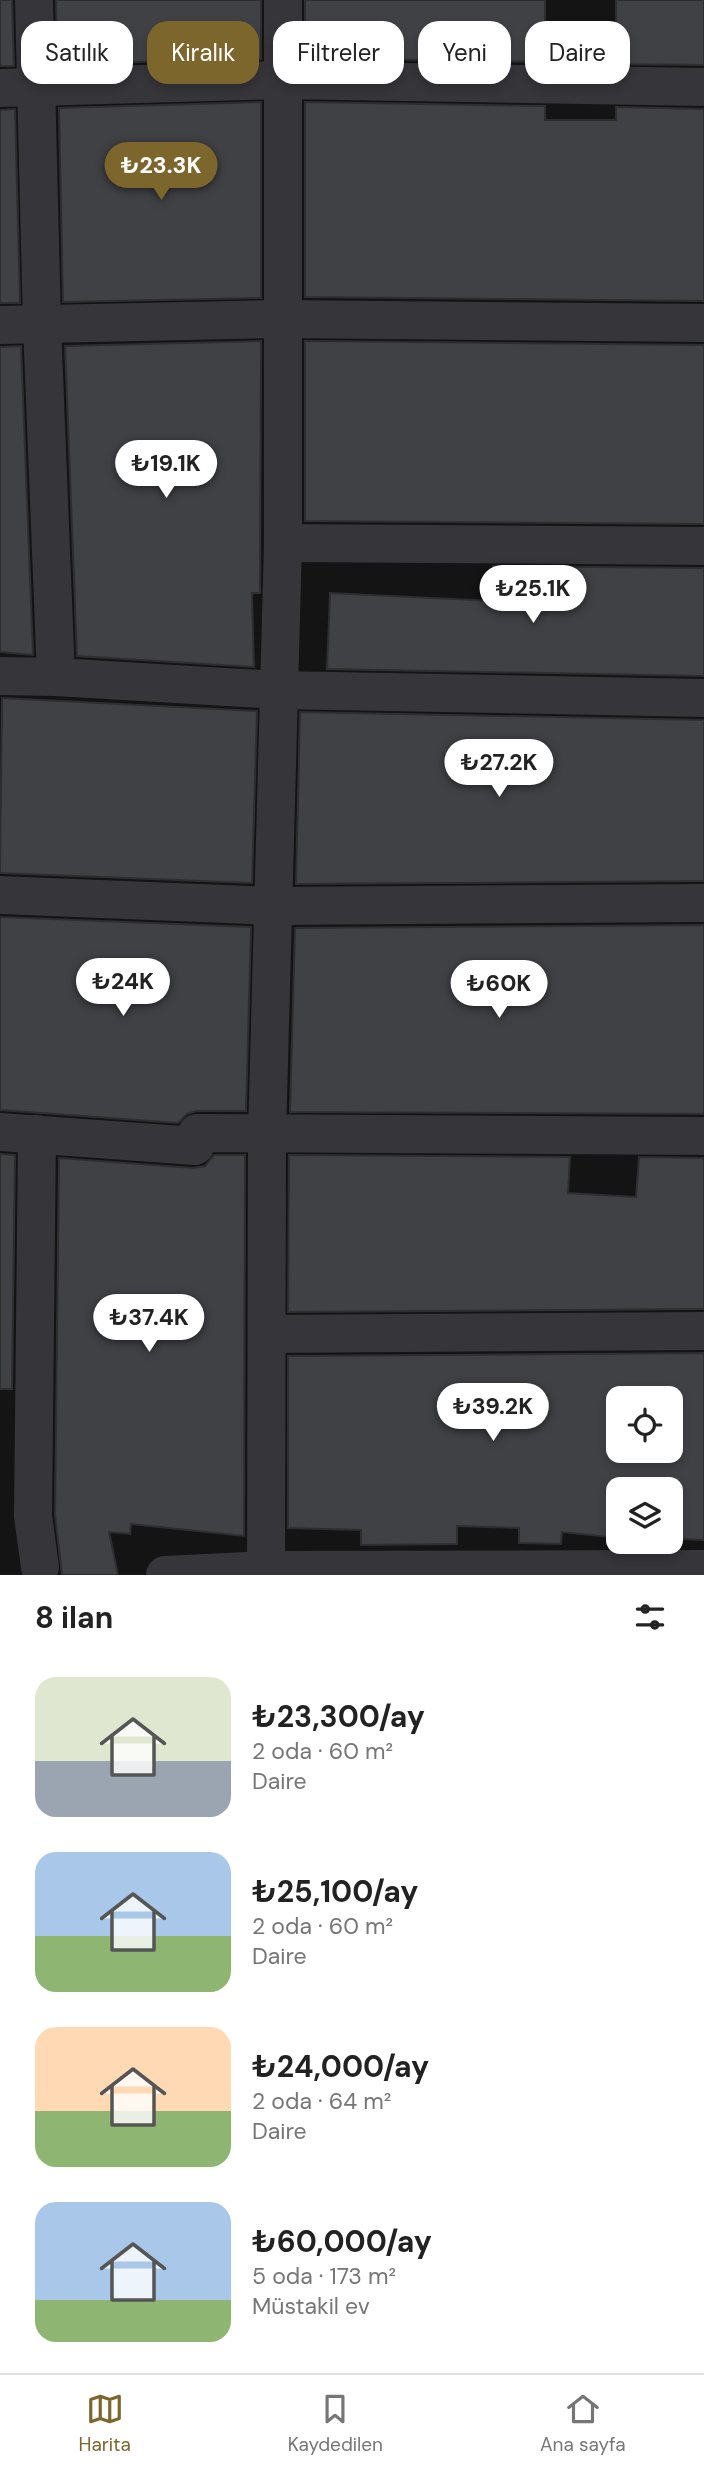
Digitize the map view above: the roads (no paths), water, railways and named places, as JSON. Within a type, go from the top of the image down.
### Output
[{"type":"street","points":[[34,0],[18,87],[42,324],[56,677]]},
{"type":"street","points":[[283,0],[283,21]]},
{"type":"street","points":[[18,87],[273,80]]},
{"type":"street","points":[[404,82],[704,86]]},
{"type":"street","points":[[266,1570],[267,1136],[283,543],[283,84]]},
{"type":"street","points":[[0,325],[283,319],[704,323]]},
{"type":"street","points":[[283,543],[704,546]]},
{"type":"street","points":[[0,677],[56,677],[279,690],[704,698]]},
{"type":"street","points":[[0,895],[273,906],[704,903]]},
{"type":"street","points":[[0,1132],[195,1146],[197,1133],[267,1136],[704,1136]]},
{"type":"street","points":[[37,1134],[33,1516],[40,1567]]},
{"type":"street","points":[[268,1334],[704,1331]]},
{"type":"street","points":[[165,1575],[266,1570],[704,1569]]}]
